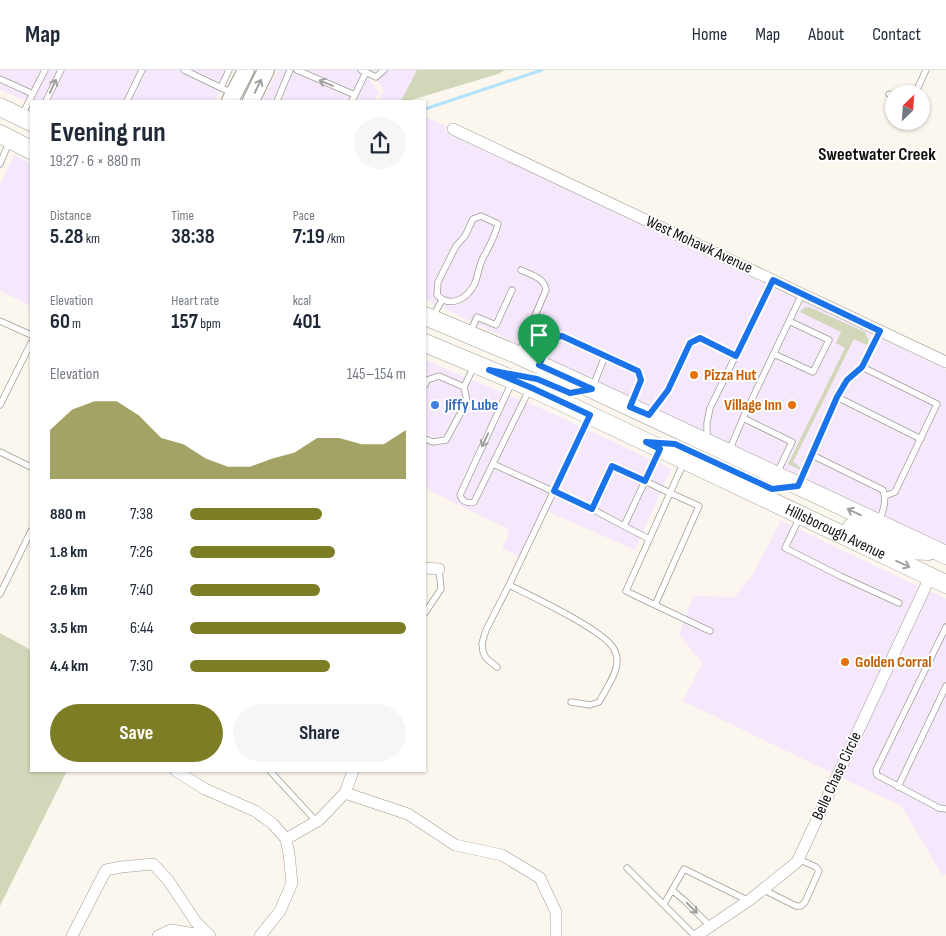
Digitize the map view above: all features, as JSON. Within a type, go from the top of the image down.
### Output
[{"type":"main road","points":[[228,94],[246,70]]},
{"type":"main road","points":[[251,100],[266,70]]},
{"type":"main road","points":[[0,107],[26,120]]},
{"type":"main road","points":[[5,136],[30,149]]},
{"type":"main road","name":"Hillsborough Avenue","points":[[428,318],[518,355],[943,553]]},
{"type":"main road","points":[[426,338],[434,333],[478,350],[518,355]]},
{"type":"main road","name":"Hillsborough Avenue","points":[[426,343],[530,387],[938,581]]},
{"type":"main road","points":[[482,367],[537,379],[570,393],[592,389]]},
{"type":"main road","points":[[590,415],[601,404],[643,424],[678,429]]},
{"type":"main road","points":[[653,445],[675,444],[772,489],[798,486]]},
{"type":"main road","points":[[801,516],[823,513],[902,550],[943,553]]},
{"type":"street","name":"West Mohawk Avenue","points":[[453,129],[946,362]]},
{"type":"street","points":[[426,568],[439,569]]},
{"type":"street","name":"Belle Chase Circle","points":[[703,933],[749,901],[796,862],[938,581]]},
{"type":"street","points":[[178,772],[204,789],[255,811],[273,824],[286,839],[292,883],[280,911],[260,936]]},
{"type":"street","points":[[286,839],[316,821],[345,793],[353,772]]},
{"type":"street","points":[[345,793],[408,814],[454,845],[502,854],[540,878],[556,912],[556,936]]},
{"type":"street","points":[[72,936],[106,870],[153,864],[168,880],[196,922],[210,936]]},
{"type":"street","points":[[158,936],[171,930],[198,936]]},
{"type":"lane","points":[[31,100],[45,70]]},
{"type":"lane","points":[[48,100],[61,70]]},
{"type":"lane","points":[[128,100],[142,70]]},
{"type":"lane","points":[[184,70],[228,94],[229,70]]},
{"type":"lane","points":[[276,100],[290,70]]},
{"type":"lane","points":[[301,71],[354,98],[364,71],[376,77],[384,70]]},
{"type":"lane","points":[[918,85],[926,70]]},
{"type":"lane","points":[[0,79],[33,94]]},
{"type":"lane","points":[[26,120],[30,105]]},
{"type":"lane","points":[[0,164],[5,136]]},
{"type":"lane","points":[[482,216],[498,224],[474,284],[466,296],[455,302],[442,300],[437,295],[438,282],[456,246],[465,236],[473,219],[482,216]]},
{"type":"lane","points":[[518,355],[546,290],[543,281],[521,270]]},
{"type":"lane","points":[[707,443],[707,423],[710,408],[773,280]]},
{"type":"lane","points":[[469,335],[477,317],[496,325],[512,290]]},
{"type":"lane","points":[[728,453],[802,294]]},
{"type":"lane","points":[[428,318],[442,300]]},
{"type":"lane","points":[[0,321],[30,335]]},
{"type":"lane","points":[[774,354],[813,372],[829,340],[789,321]]},
{"type":"lane","points":[[798,486],[837,397],[847,380],[862,367],[880,331]]},
{"type":"lane","points":[[539,365],[552,338],[562,336],[638,371],[641,380],[630,407]]},
{"type":"lane","points":[[649,415],[668,390],[690,343],[700,338],[736,356]]},
{"type":"lane","points":[[0,405],[30,345]]},
{"type":"lane","points":[[592,389],[605,356]]},
{"type":"lane","points":[[464,387],[482,367]]},
{"type":"lane","points":[[862,367],[937,404],[895,492],[885,496]]},
{"type":"lane","points":[[426,382],[427,380],[438,376],[464,387]]},
{"type":"lane","points":[[513,380],[460,495],[461,499],[466,502],[474,502],[530,387]]},
{"type":"lane","points":[[426,439],[433,442],[446,440],[467,401],[464,387]]},
{"type":"lane","points":[[837,397],[920,439]]},
{"type":"lane","points":[[498,667],[486,658],[483,652],[482,643],[486,630],[590,415]]},
{"type":"lane","points":[[743,418],[792,442],[776,475]]},
{"type":"lane","points":[[624,526],[645,481],[653,445]]},
{"type":"lane","points":[[0,452],[30,467]]},
{"type":"lane","points":[[812,455],[883,490],[885,496],[884,507],[879,524]]},
{"type":"lane","points":[[685,460],[626,591],[710,631]]},
{"type":"lane","points":[[493,464],[592,509],[649,539]]},
{"type":"lane","points":[[592,509],[612,466],[699,506],[656,605]]},
{"type":"lane","points":[[801,516],[785,548],[899,603]]},
{"type":"lane","points":[[0,594],[30,533]]},
{"type":"lane","points":[[426,612],[441,589],[439,569]]},
{"type":"lane","points":[[509,585],[604,637],[614,649],[617,661],[616,670],[599,702],[590,705],[570,702]]},
{"type":"lane","points":[[946,627],[876,770],[877,776],[939,808],[946,809]]},
{"type":"lane","points":[[898,787],[946,686]]},
{"type":"lane","points":[[271,772],[316,821]]},
{"type":"lane","points":[[763,889],[796,906],[801,906],[819,871],[816,867],[798,858]]},
{"type":"lane","points":[[627,868],[664,904],[703,933]]},
{"type":"lane","points":[[664,904],[684,869],[749,901]]},
{"type":"lane","points":[[672,890],[685,901],[703,933]]},
{"type":"shaded area","points":[[0,70],[231,70],[216,100],[30,100],[30,104],[0,89]]},
{"type":"shaded area","points":[[278,70],[361,70],[379,92],[375,100],[263,100]]},
{"type":"shaded area","points":[[368,70],[417,70],[402,100],[379,100],[383,88]]},
{"type":"shaded area","points":[[426,116],[447,127],[445,132],[946,369],[946,548],[426,299]]},
{"type":"shaded area","points":[[14,155],[30,163],[30,306],[0,291],[0,184]]},
{"type":"shaded area","points":[[426,360],[554,414],[671,469],[635,550],[542,509],[521,558],[502,548],[509,534],[506,528],[426,487]]},
{"type":"shaded area","points":[[781,521],[920,587],[832,773],[683,701],[702,663],[679,635],[693,596],[735,597],[748,579],[749,581]]},
{"type":"shaded area","points":[[929,591],[946,599],[946,874],[942,875],[901,806],[842,778]]},
{"type":"green space","points":[[417,70],[505,70],[498,74],[411,100],[402,100]]},
{"type":"green space","points":[[809,307],[865,332],[869,341],[867,345],[854,339],[793,462],[800,467],[800,470],[788,464],[845,348],[836,343],[841,332],[800,312],[804,308]]},
{"type":"green space","points":[[0,633],[30,649],[30,772],[67,772],[0,906]]},
{"type":"waterway","points":[[426,109],[542,70]]},
{"type":"place","name":"Pizza Hut","points":[[694,375]]},
{"type":"place","name":"Jiffy Lube","points":[[435,405]]},
{"type":"place","name":"Village Inn","points":[[792,405]]},
{"type":"place","name":"Golden Corral","points":[[845,662]]},
{"type":"district","name":"Sweetwater Creek","points":[[877,154]]},
{"type":"route","points":[[773,280],[880,331],[862,367],[847,380],[837,397],[798,486],[772,489],[675,444],[646,442],[660,449],[645,481],[612,466],[592,509],[554,491],[590,415],[489,370],[537,379],[570,393],[592,389],[539,365],[552,338],[562,336],[638,371],[641,380],[630,407],[649,415],[668,390],[690,343],[700,338],[736,356],[773,280]]}]
